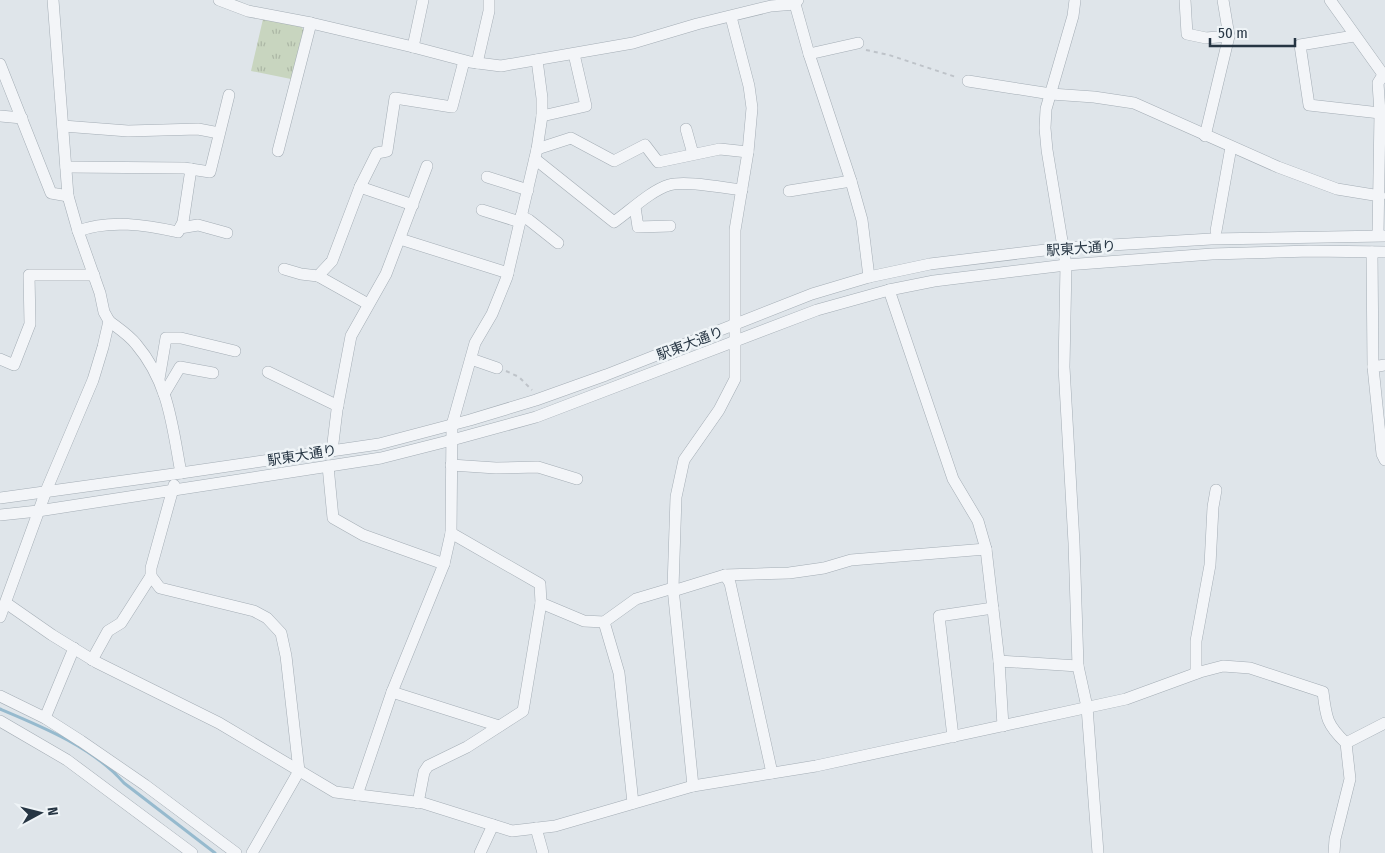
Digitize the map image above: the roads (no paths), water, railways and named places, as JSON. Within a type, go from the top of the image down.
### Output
[{"type":"street","points":[[53,0],[68,196],[104,312],[109,321],[135,342],[159,379],[169,407],[179,474],[151,568],[151,576],[121,623],[108,631],[92,660]]},
{"type":"street","points":[[219,0],[248,11],[311,23],[464,61],[501,66],[633,43],[697,24],[771,6],[797,2],[809,54],[862,220],[869,277]]},
{"type":"street","points":[[413,47],[423,0]]},
{"type":"street","points":[[477,63],[490,0]]},
{"type":"street","points":[[1075,0],[1073,16],[1046,109],[1047,150],[1066,265],[1064,367],[1074,534],[1078,666],[1087,707],[1098,853]]},
{"type":"street","points":[[1185,0],[1187,34],[1206,38],[1228,36]]},
{"type":"street","points":[[1205,136],[1228,36],[1222,0]]},
{"type":"street","points":[[1330,0],[1384,76],[1378,83],[1382,235]]},
{"type":"street","points":[[694,786],[673,590],[676,497],[684,460],[719,410],[735,379],[735,230],[748,152],[752,108],[749,86],[731,17]]},
{"type":"street","points":[[278,151],[311,23]]},
{"type":"street","points":[[1354,36],[1300,44],[1309,105],[1380,113]]},
{"type":"street","points":[[809,54],[858,43]]},
{"type":"street","points":[[542,116],[586,106],[574,54]]},
{"type":"street","points":[[357,795],[392,692],[444,564],[451,533],[452,425],[475,343],[492,314],[508,273],[528,190],[542,116],[542,88],[537,60]]},
{"type":"street","points":[[318,276],[332,261],[360,187],[377,153],[387,151],[395,98],[452,107],[464,61]]},
{"type":"street","points":[[0,64],[51,193],[68,196]]},
{"type":"street","points":[[968,81],[1050,94],[1094,97],[1134,103],[1278,167],[1338,189],[1380,196]]},
{"type":"street","points":[[66,167],[191,169],[210,172],[228,95]]},
{"type":"street","points":[[0,116],[22,118]]},
{"type":"street","points":[[63,126],[128,131],[198,129],[219,133]]},
{"type":"street","points":[[686,129],[693,154]]},
{"type":"street","points":[[536,154],[571,138],[614,161],[645,145],[658,162],[720,150],[748,152]]},
{"type":"street","points":[[1216,231],[1231,147]]},
{"type":"street","points":[[536,154],[614,222],[656,192],[670,185],[699,185],[742,190]]},
{"type":"street","points":[[332,451],[351,336],[386,274],[427,166]]},
{"type":"street","points":[[78,231],[112,224],[142,226],[178,232],[183,222],[191,169]]},
{"type":"street","points":[[487,177],[528,190]]},
{"type":"street","points":[[789,191],[851,181]]},
{"type":"street","points":[[360,187],[413,205]]},
{"type":"street","points":[[635,208],[638,227],[670,226]]},
{"type":"street","points":[[482,210],[529,220],[558,243]]},
{"type":"street","points":[[180,228],[198,225],[227,232]]},
{"type":"street","name":"駅東大通り","points":[[0,498],[379,444],[536,400],[606,375],[812,294],[869,277],[930,264],[1062,248],[1211,239],[1382,235]]},
{"type":"street","points":[[400,239],[508,273]]},
{"type":"street","name":"駅東大通り","points":[[0,515],[38,511],[381,458],[536,417],[817,310],[888,290],[934,281],[1066,265],[1212,254],[1310,251],[1385,252]]},
{"type":"street","points":[[1372,252],[1373,367],[1382,454],[1385,460]]},
{"type":"street","points":[[284,269],[318,276],[368,304]]},
{"type":"street","points":[[0,359],[14,365],[30,324],[30,275],[94,275]]},
{"type":"street","points":[[888,290],[954,479],[978,521],[986,549],[999,661],[1003,726]]},
{"type":"street","points":[[0,617],[38,511],[93,380],[109,321]]},
{"type":"street","points":[[159,379],[166,338],[180,338],[235,351]]},
{"type":"street","points":[[471,359],[497,368]]},
{"type":"street","points":[[1373,367],[1385,365]]},
{"type":"street","points":[[164,394],[180,367],[213,373]]},
{"type":"street","points":[[268,372],[338,406]]},
{"type":"street","points":[[451,465],[496,468],[538,467],[577,479]]},
{"type":"street","points":[[328,466],[333,518],[363,535],[444,564]]},
{"type":"street","points":[[1196,673],[1196,642],[1210,565],[1213,506],[1216,490]]},
{"type":"street","points":[[418,802],[424,772],[428,766],[467,747],[522,711],[541,603],[540,584],[451,533]]},
{"type":"street","points":[[541,603],[584,621],[604,622],[636,599],[725,575],[789,573],[824,568],[851,560],[986,549]]},
{"type":"street","points":[[725,575],[730,583],[772,773]]},
{"type":"street","points":[[151,576],[160,588],[254,611],[267,618],[280,633],[286,656],[299,771],[252,853]]},
{"type":"street","points":[[6,603],[92,660],[219,723],[335,792],[418,802],[512,831],[554,826],[694,786],[816,766],[1126,699],[1196,673],[1223,666],[1250,668],[1323,692],[1326,720],[1346,743],[1350,780],[1335,840],[1334,853]]},
{"type":"street","points":[[953,737],[938,616],[993,608]]},
{"type":"street","points":[[604,622],[619,673],[633,804]]},
{"type":"street","points":[[45,718],[74,648]]},
{"type":"street","points":[[999,661],[1078,666]]},
{"type":"street","points":[[392,692],[499,726]]},
{"type":"street","points":[[0,696],[45,718],[82,740],[236,853]]},
{"type":"street","points":[[0,721],[67,760],[192,853]]},
{"type":"street","points":[[1346,743],[1385,723]]},
{"type":"street","points":[[480,853],[493,825]]},
{"type":"street","points":[[536,828],[543,853]]},
{"type":"waterway","points":[[0,709],[50,731],[98,759],[124,783],[215,853]]}]
